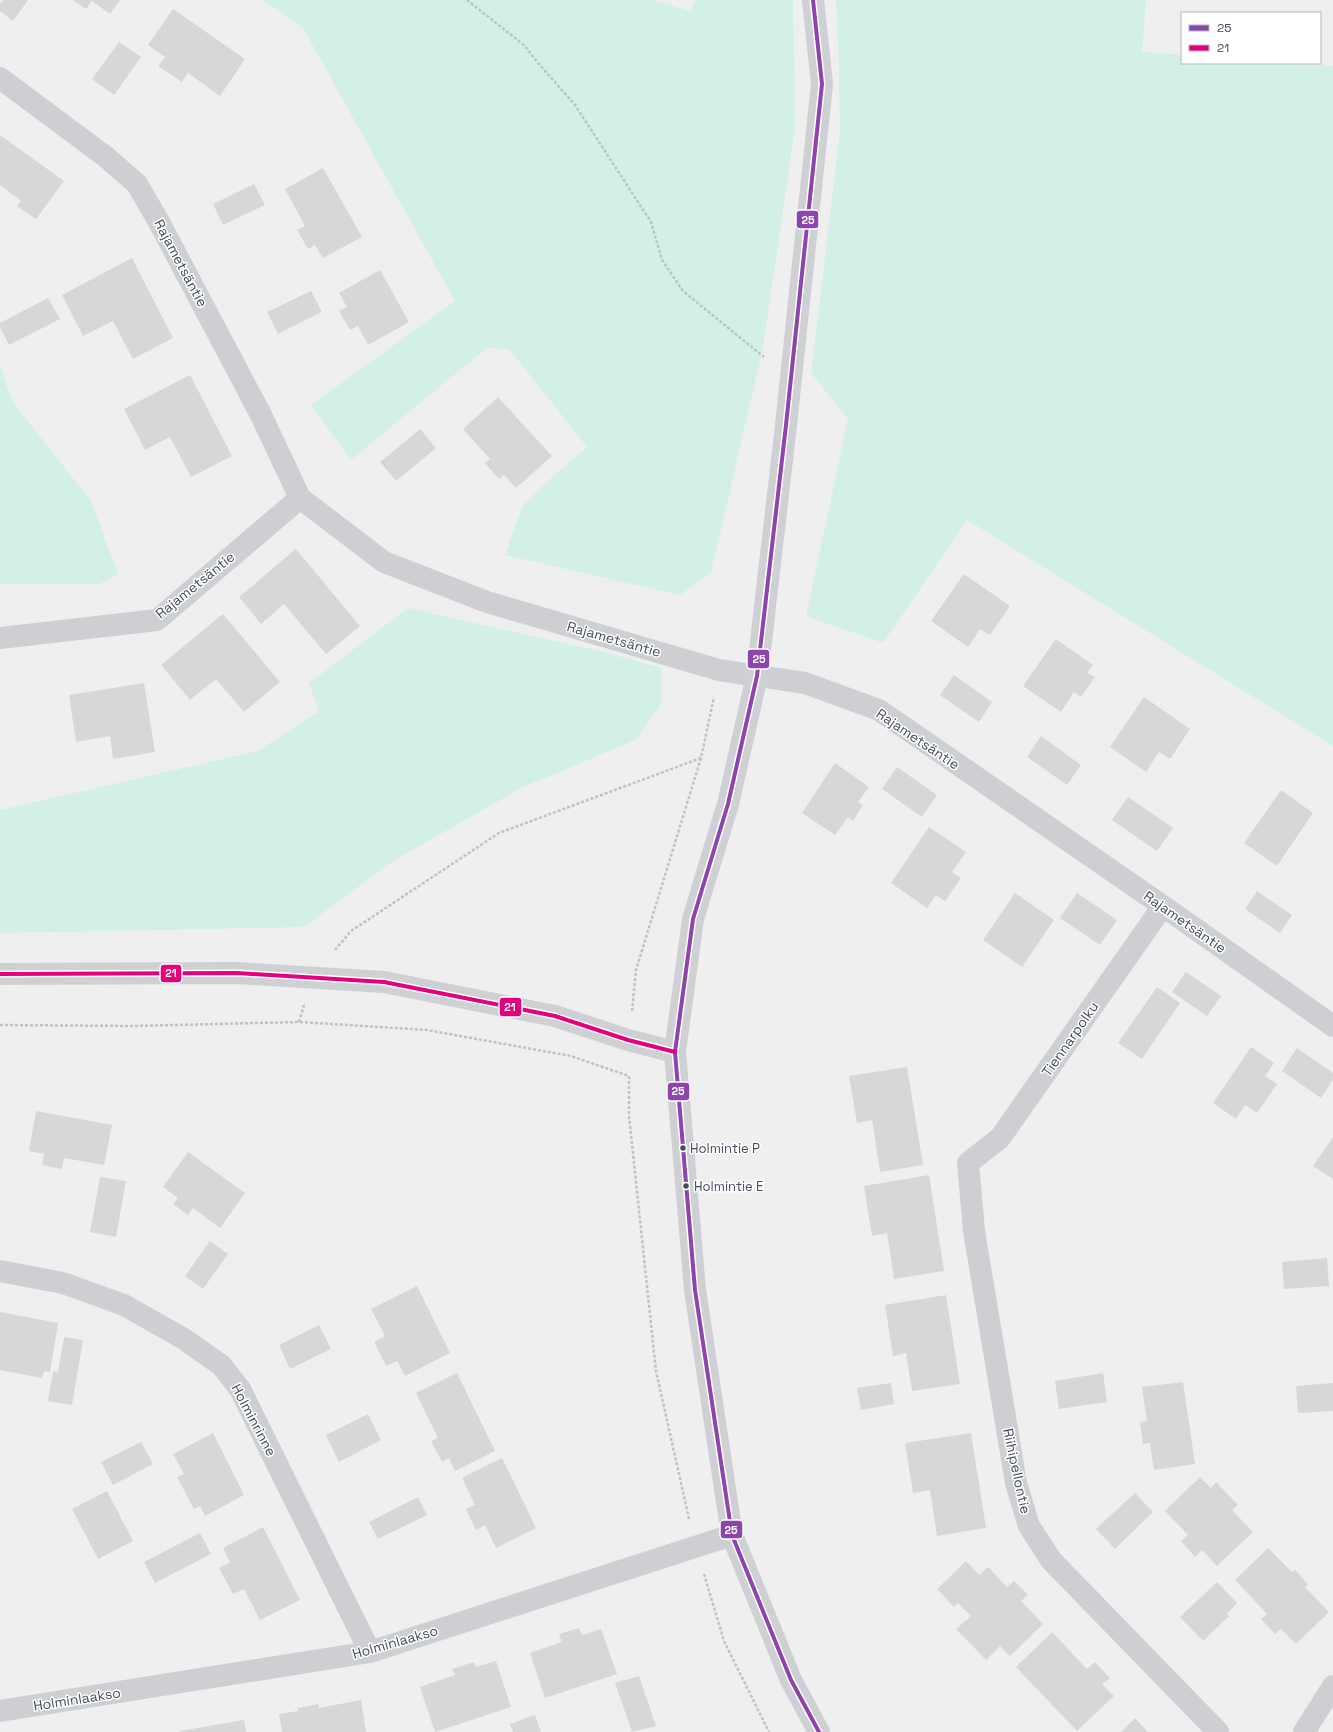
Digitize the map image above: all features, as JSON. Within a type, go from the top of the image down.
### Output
[{"type":"street","points":[[813,0],[822,84],[757,676],[728,804],[693,919],[675,1052],[695,1290],[732,1535],[791,1680],[818,1732]]},
{"type":"street","name":"Rajametsäntie","points":[[0,78],[106,157],[137,184],[160,224],[260,413],[300,498],[384,562],[487,602],[719,670],[805,683],[879,710],[1163,906],[1333,1026]]},
{"type":"street","name":"Rajametsäntie","points":[[0,638],[157,620],[300,498]]},
{"type":"street","name":"Tiennarpolku","points":[[968,1163],[1000,1138],[1163,906]]},
{"type":"street","points":[[0,974],[237,973],[384,982],[555,1016],[628,1040],[675,1052]]},
{"type":"street","name":"Riihipellontie","points":[[968,1163],[975,1239],[1016,1483],[1029,1526],[1051,1560],[1218,1732]]},
{"type":"street","name":"Holminrinne","points":[[0,1271],[63,1283],[124,1305],[184,1339],[221,1365],[240,1389],[370,1652]]},
{"type":"street","name":"Holminlaakso","points":[[0,1711],[370,1652],[732,1535]]},
{"type":"street","points":[[1304,1732],[1333,1686]]},
{"type":"path","points":[[467,0],[524,45],[575,105],[651,222],[662,260],[683,291],[772,363],[792,365]]},
{"type":"path","points":[[719,670],[702,758],[636,970],[628,1040],[630,1076],[629,1116],[656,1371],[696,1546],[724,1641],[769,1732]]},
{"type":"path","points":[[299,1022],[311,977],[351,931],[498,833],[702,758]]},
{"type":"path","points":[[0,1025],[133,1026],[299,1022],[427,1030],[571,1056],[630,1076]]},
{"type":"green space","points":[[263,0],[651,0],[691,11],[696,0],[793,0],[795,129],[763,347],[711,573],[680,595],[505,555],[522,507],[550,479],[587,447],[510,350],[488,347],[351,460],[311,405],[455,301],[303,28]]},
{"type":"green space","points":[[836,0],[1146,0],[1142,52],[1181,55],[1181,64],[1304,64],[1333,66],[1333,746],[967,520],[883,643],[806,616],[848,419],[811,373],[840,132]]},
{"type":"green space","points":[[0,365],[12,401],[91,501],[118,574],[100,584],[0,584]]},
{"type":"green space","points":[[408,608],[604,652],[661,668],[662,702],[636,740],[523,787],[393,861],[304,927],[0,933],[0,810],[258,751],[319,711],[309,683]]},
{"type":"building","points":[[3,0],[28,0],[13,21],[0,11],[0,4]]},
{"type":"building","points":[[73,0],[120,0],[110,14],[92,1],[86,9]]},
{"type":"building","points":[[173,9],[245,59],[220,96],[188,73],[182,82],[158,66],[165,57],[148,45]]},
{"type":"building","points":[[119,42],[141,57],[114,95],[92,79]]},
{"type":"building","points":[[0,135],[64,181],[36,219],[17,206],[21,201],[0,185]]},
{"type":"building","points":[[323,168],[362,237],[323,258],[315,245],[308,249],[297,230],[305,226],[285,189]]},
{"type":"building","points":[[254,184],[265,205],[223,225],[213,204]]},
{"type":"building","points":[[132,258],[173,338],[133,359],[113,321],[83,336],[62,295]]},
{"type":"building","points":[[380,270],[409,322],[368,345],[358,326],[350,330],[339,311],[347,307],[339,293]]},
{"type":"building","points":[[311,291],[322,312],[278,334],[267,312]]},
{"type":"building","points":[[48,298],[60,319],[9,345],[0,327],[0,323]]},
{"type":"building","points":[[190,375],[232,456],[191,477],[170,437],[145,450],[124,409]]},
{"type":"building","points":[[498,397],[552,456],[516,488],[504,475],[499,479],[485,463],[490,459],[463,429]]},
{"type":"building","points":[[420,429],[436,448],[396,481],[380,462]]},
{"type":"building","points":[[296,549],[360,626],[326,654],[284,604],[261,624],[239,597]]},
{"type":"building","points":[[964,574],[1010,606],[990,635],[980,629],[968,647],[931,621]]},
{"type":"building","points":[[223,614],[280,682],[244,712],[216,679],[190,700],[161,665]]},
{"type":"building","points":[[1056,639],[1093,665],[1087,673],[1095,677],[1081,697],[1074,692],[1061,712],[1023,686]]},
{"type":"building","points":[[954,675],[992,702],[979,722],[940,695]]},
{"type":"building","points":[[144,683],[155,752],[113,759],[110,736],[76,742],[69,695]]},
{"type":"building","points":[[1144,697],[1190,729],[1170,759],[1159,752],[1146,772],[1110,747]]},
{"type":"building","points":[[1041,736],[1081,765],[1067,785],[1027,757]]},
{"type":"building","points":[[835,763],[869,787],[858,802],[863,805],[853,821],[848,817],[835,835],[802,813]]},
{"type":"building","points":[[897,767],[937,795],[922,817],[882,789]]},
{"type":"building","points":[[1281,790],[1313,813],[1277,866],[1244,843]]},
{"type":"building","points":[[1128,797],[1173,828],[1157,851],[1112,820]]},
{"type":"building","points":[[929,827],[966,852],[952,872],[961,878],[945,901],[936,895],[927,908],[891,883]]},
{"type":"building","points":[[1257,891],[1292,915],[1280,933],[1245,909]]},
{"type":"building","points":[[1015,893],[1054,920],[1022,967],[983,940]]},
{"type":"building","points":[[1077,893],[1117,920],[1100,945],[1060,918]]},
{"type":"building","points":[[1186,972],[1221,996],[1207,1016],[1172,992]]},
{"type":"building","points":[[1157,987],[1180,1003],[1142,1059],[1118,1043]]},
{"type":"building","points":[[1251,1047],[1274,1063],[1265,1076],[1277,1084],[1257,1113],[1245,1105],[1236,1119],[1213,1103]]},
{"type":"building","points":[[1297,1048],[1333,1073],[1333,1080],[1321,1098],[1282,1071]]},
{"type":"building","points":[[907,1067],[923,1165],[880,1172],[872,1120],[857,1123],[849,1076]]},
{"type":"building","points":[[36,1111],[112,1125],[104,1165],[64,1158],[62,1169],[42,1165],[44,1154],[29,1151]]},
{"type":"building","points":[[1333,1137],[1333,1179],[1313,1166]]},
{"type":"building","points":[[188,1152],[245,1193],[220,1228],[193,1208],[188,1215],[173,1204],[178,1198],[163,1187]]},
{"type":"building","points":[[929,1175],[944,1271],[894,1279],[887,1233],[872,1236],[864,1186]]},
{"type":"building","points":[[100,1177],[126,1181],[116,1237],[90,1232]]},
{"type":"building","points":[[210,1241],[228,1254],[203,1289],[185,1276]]},
{"type":"building","points":[[1327,1258],[1329,1286],[1284,1289],[1282,1262]]},
{"type":"building","points":[[417,1286],[450,1353],[405,1376],[397,1361],[386,1366],[374,1342],[385,1336],[371,1309]]},
{"type":"building","points":[[946,1295],[960,1384],[912,1391],[906,1353],[893,1356],[885,1305]]},
{"type":"building","points":[[0,1312],[58,1323],[50,1372],[44,1371],[42,1378],[0,1370]]},
{"type":"building","points":[[319,1325],[331,1349],[290,1369],[279,1345]]},
{"type":"building","points":[[64,1337],[83,1340],[72,1405],[48,1401],[53,1371],[58,1372]]},
{"type":"building","points":[[457,1373],[495,1451],[455,1471],[449,1458],[442,1462],[431,1441],[438,1438],[416,1393]]},
{"type":"building","points":[[1103,1373],[1107,1402],[1059,1409],[1055,1381]]},
{"type":"building","points":[[1183,1382],[1195,1464],[1154,1470],[1150,1443],[1143,1444],[1140,1422],[1147,1421],[1142,1387]]},
{"type":"building","points":[[891,1383],[894,1404],[861,1410],[857,1388]]},
{"type":"building","points":[[1333,1383],[1333,1411],[1298,1413],[1296,1386]]},
{"type":"building","points":[[368,1414],[381,1440],[339,1462],[326,1435]]},
{"type":"building","points":[[213,1433],[244,1495],[205,1516],[200,1506],[194,1509],[177,1477],[184,1474],[173,1454]]},
{"type":"building","points":[[971,1433],[986,1528],[937,1536],[930,1490],[913,1493],[905,1443]]},
{"type":"building","points":[[141,1442],[153,1464],[113,1485],[101,1462]]},
{"type":"building","points":[[502,1458],[536,1528],[496,1548],[485,1525],[476,1530],[466,1509],[475,1505],[462,1478]]},
{"type":"building","points":[[1200,1477],[1211,1488],[1216,1482],[1238,1505],[1232,1510],[1253,1532],[1217,1566],[1202,1550],[1195,1557],[1181,1541],[1188,1535],[1165,1511]]},
{"type":"building","points":[[107,1491],[133,1541],[98,1559],[72,1509]]},
{"type":"building","points":[[1135,1493],[1153,1512],[1115,1549],[1096,1529]]},
{"type":"building","points":[[418,1497],[427,1515],[378,1539],[369,1522]]},
{"type":"building","points":[[263,1527],[300,1600],[260,1620],[244,1589],[233,1594],[219,1568],[230,1562],[223,1548]]},
{"type":"building","points":[[200,1533],[211,1554],[155,1583],[144,1562]]},
{"type":"building","points":[[1268,1548],[1292,1572],[1295,1570],[1308,1584],[1305,1587],[1329,1612],[1296,1644],[1281,1629],[1275,1634],[1261,1619],[1267,1614],[1235,1580]]},
{"type":"building","points":[[966,1561],[979,1575],[988,1567],[1007,1587],[1014,1581],[1028,1595],[1021,1601],[1043,1624],[1010,1656],[1000,1646],[986,1660],[956,1629],[971,1616],[958,1603],[954,1607],[937,1589]]},
{"type":"building","points":[[1217,1582],[1237,1603],[1227,1614],[1229,1616],[1203,1641],[1180,1617]]},
{"type":"building","points":[[579,1628],[582,1635],[601,1629],[617,1674],[545,1698],[530,1653],[562,1642],[559,1634]]},
{"type":"building","points":[[1052,1632],[1087,1669],[1095,1662],[1110,1678],[1102,1684],[1114,1696],[1077,1731],[1016,1667]]},
{"type":"building","points":[[496,1661],[511,1707],[435,1732],[420,1687],[455,1675],[452,1669],[474,1662],[476,1667]]},
{"type":"building","points":[[639,1676],[656,1726],[632,1732],[615,1683]]},
{"type":"building","points":[[361,1700],[366,1732],[282,1732],[279,1714],[298,1711],[298,1708],[318,1704],[319,1708]]},
{"type":"building","points":[[535,1715],[541,1732],[513,1732],[510,1724]]},
{"type":"building","points":[[1135,1718],[1148,1732],[1121,1732]]},
{"type":"building","points":[[244,1720],[246,1732],[180,1732],[180,1731]]},
{"type":"transit line","name":"25","points":[[813,0],[822,84],[786,425],[757,676],[728,804],[693,919],[675,1052],[695,1290],[732,1535],[791,1680],[819,1732]]},
{"type":"transit line","name":"21","points":[[0,974],[237,973],[384,982],[555,1016],[628,1040],[675,1052]]},
{"type":"place","name":"Holmintie P","points":[[683,1148]]},
{"type":"place","name":"Holmintie E","points":[[686,1186]]}]
